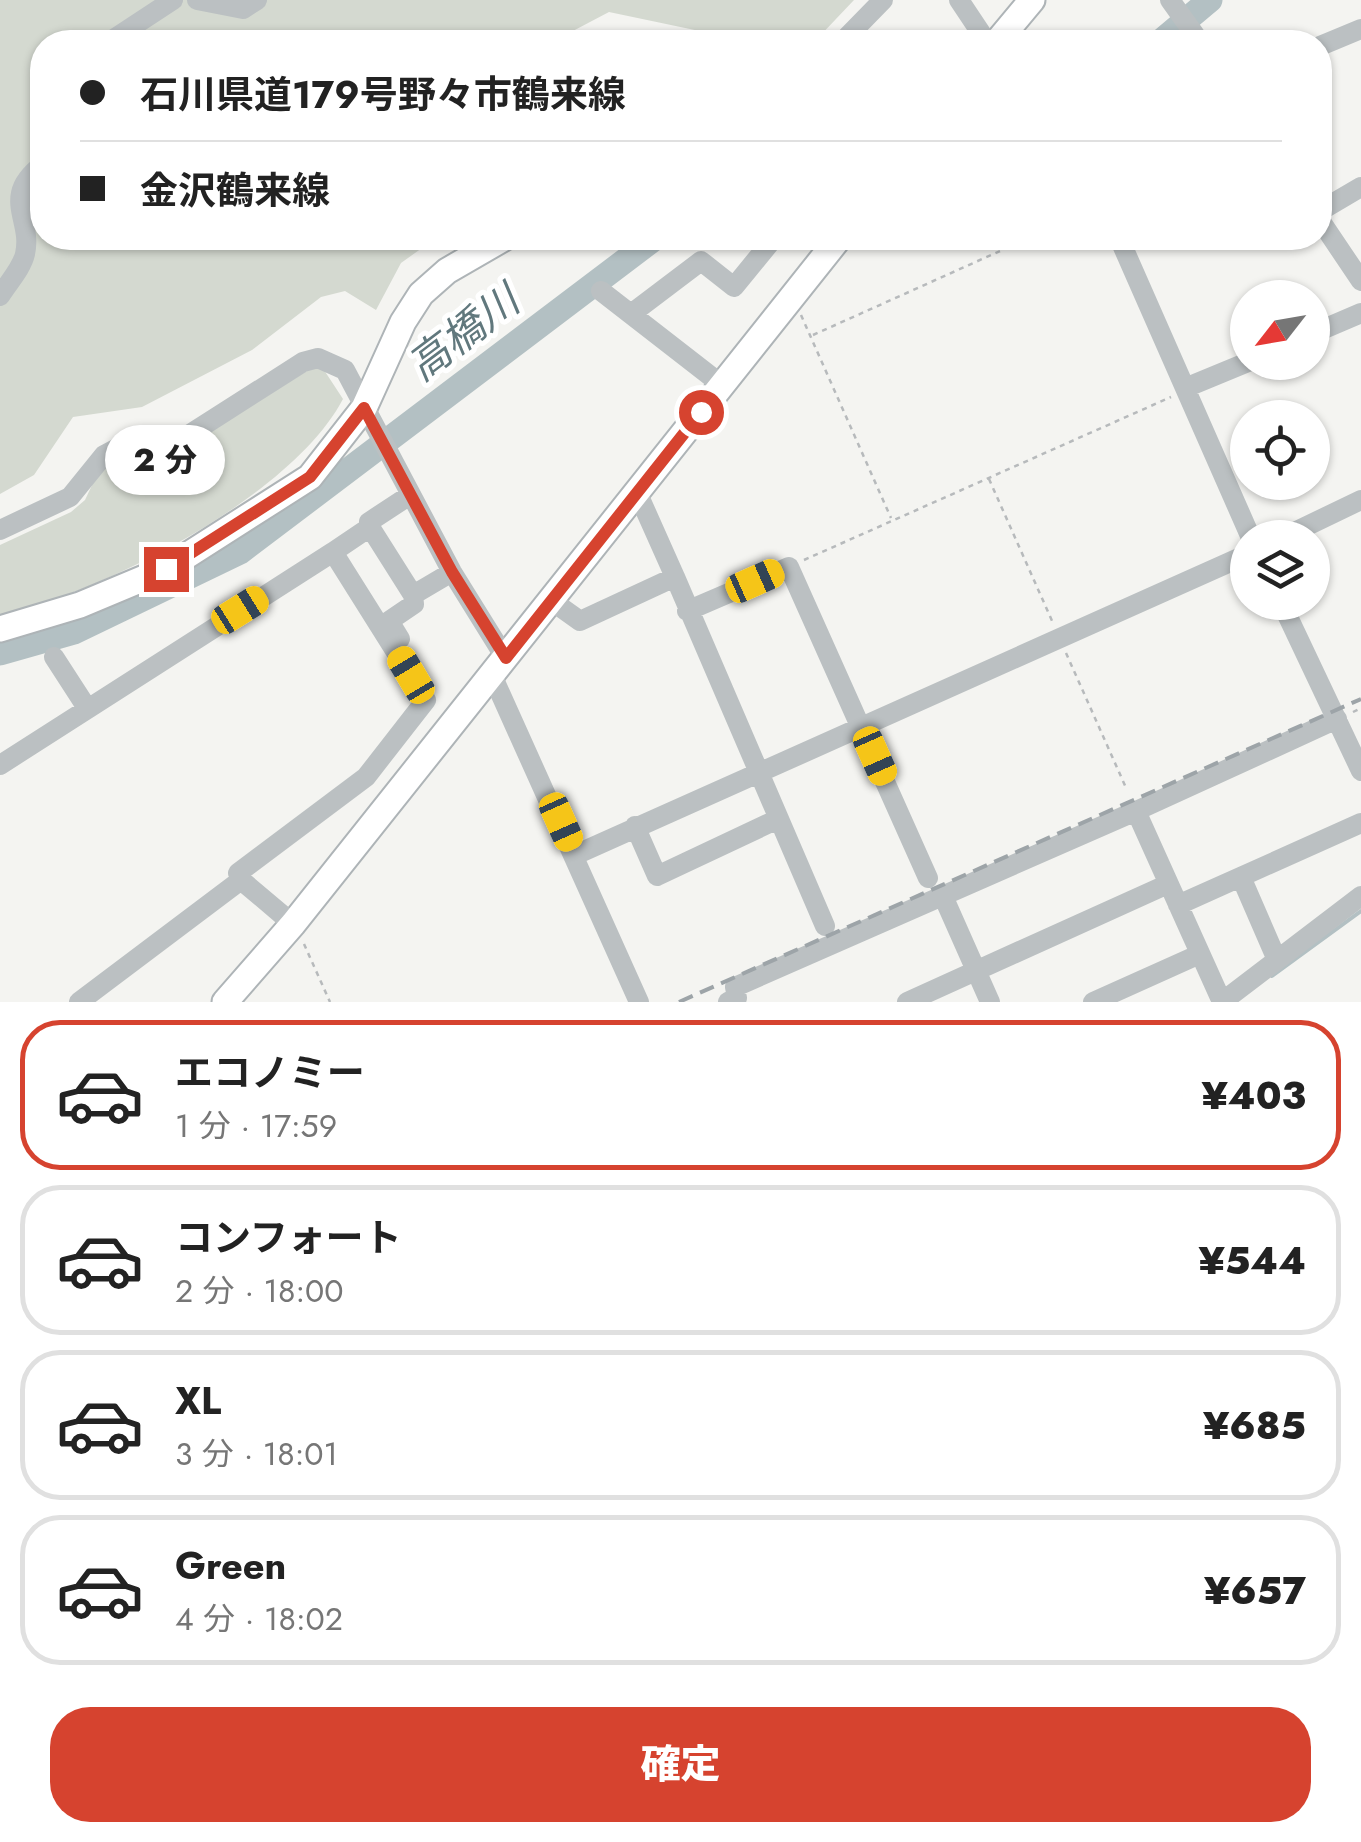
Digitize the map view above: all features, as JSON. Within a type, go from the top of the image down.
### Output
[{"type":"main road","points":[[1006,30],[1032,0]]},
{"type":"main road","points":[[0,629],[123,589],[166,569],[310,477],[364,408],[420,294],[484,250]]},
{"type":"main road","points":[[226,1002],[294,924],[829,250]]},
{"type":"street","points":[[127,30],[172,0]]},
{"type":"street","points":[[197,0],[243,10],[258,0]]},
{"type":"street","points":[[853,30],[882,0]]},
{"type":"street","points":[[959,0],[979,30]]},
{"type":"street","points":[[1332,41],[1361,30]]},
{"type":"street","points":[[0,296],[25,256],[26,236],[19,215],[22,192],[30,174]]},
{"type":"street","points":[[1332,204],[1361,187]]},
{"type":"street","points":[[1332,238],[1361,281]]},
{"type":"street","points":[[631,314],[701,261],[734,287],[764,250]]},
{"type":"street","points":[[1124,250],[1242,520]]},
{"type":"street","points":[[600,291],[722,385]]},
{"type":"street","points":[[1330,326],[1361,313]]},
{"type":"street","points":[[0,530],[70,497],[104,455],[121,446],[166,444],[187,436],[302,362],[318,358],[345,370],[499,667],[639,1002]]},
{"type":"street","points":[[1186,389],[1230,370]]},
{"type":"street","points":[[638,494],[825,926]]},
{"type":"street","points":[[410,496],[369,522],[413,595],[414,604],[389,621],[425,679]]},
{"type":"street","points":[[1319,520],[1361,500]]},
{"type":"street","points":[[0,765],[370,528]]},
{"type":"street","points":[[294,924],[241,880],[238,873],[366,777],[426,700],[333,552]]},
{"type":"street","points":[[575,854],[758,769],[1230,562]]},
{"type":"street","points":[[687,610],[788,566],[928,878]]},
{"type":"street","points":[[413,595],[452,572]]},
{"type":"street","points":[[552,601],[580,621],[674,578]]},
{"type":"street","points":[[1290,620],[1361,771]]},
{"type":"street","points":[[54,658],[87,708]]},
{"type":"street","points":[[736,1001],[735,987],[1338,719]]},
{"type":"street","points":[[1136,811],[1221,1002],[1361,896]]},
{"type":"street","points":[[636,826],[657,876],[778,819]]},
{"type":"street","points":[[1178,905],[1361,823]]},
{"type":"street","points":[[1241,877],[1276,960]]},
{"type":"street","points":[[79,1002],[241,880]]},
{"type":"street","points":[[907,1002],[1168,884]]},
{"type":"street","points":[[943,896],[990,1002]]},
{"type":"street","points":[[1093,1002],[1200,954]]},
{"type":"path","points":[[891,520],[812,335],[1002,250]]},
{"type":"path","points":[[788,566],[1186,389]]},
{"type":"path","points":[[294,924],[330,1002]]},
{"type":"shaded area","points":[[0,0],[854,0],[826,30],[695,30],[609,12],[575,30],[30,30],[30,250],[419,250],[401,263],[376,310],[345,291],[321,297],[252,350],[142,407],[73,417],[34,475],[0,494]]},
{"type":"shaded area","points":[[313,367],[324,370],[343,399],[318,435],[283,470],[240,504],[141,562],[91,585],[0,615],[0,545],[71,512],[85,500],[100,468],[127,453],[177,452]]},
{"type":"waterway","name":"高橋川","points":[[1174,30],[1210,0]]},
{"type":"waterway","name":"高橋川","points":[[0,653],[74,632],[240,552],[639,250]]},
{"type":"waterway","points":[[1272,976],[1361,911]]},
{"type":"railway","points":[[679,1002],[1361,699]]},
{"type":"route","points":[[166,569],[310,477],[364,408],[452,572],[506,658],[701,412]]}]
